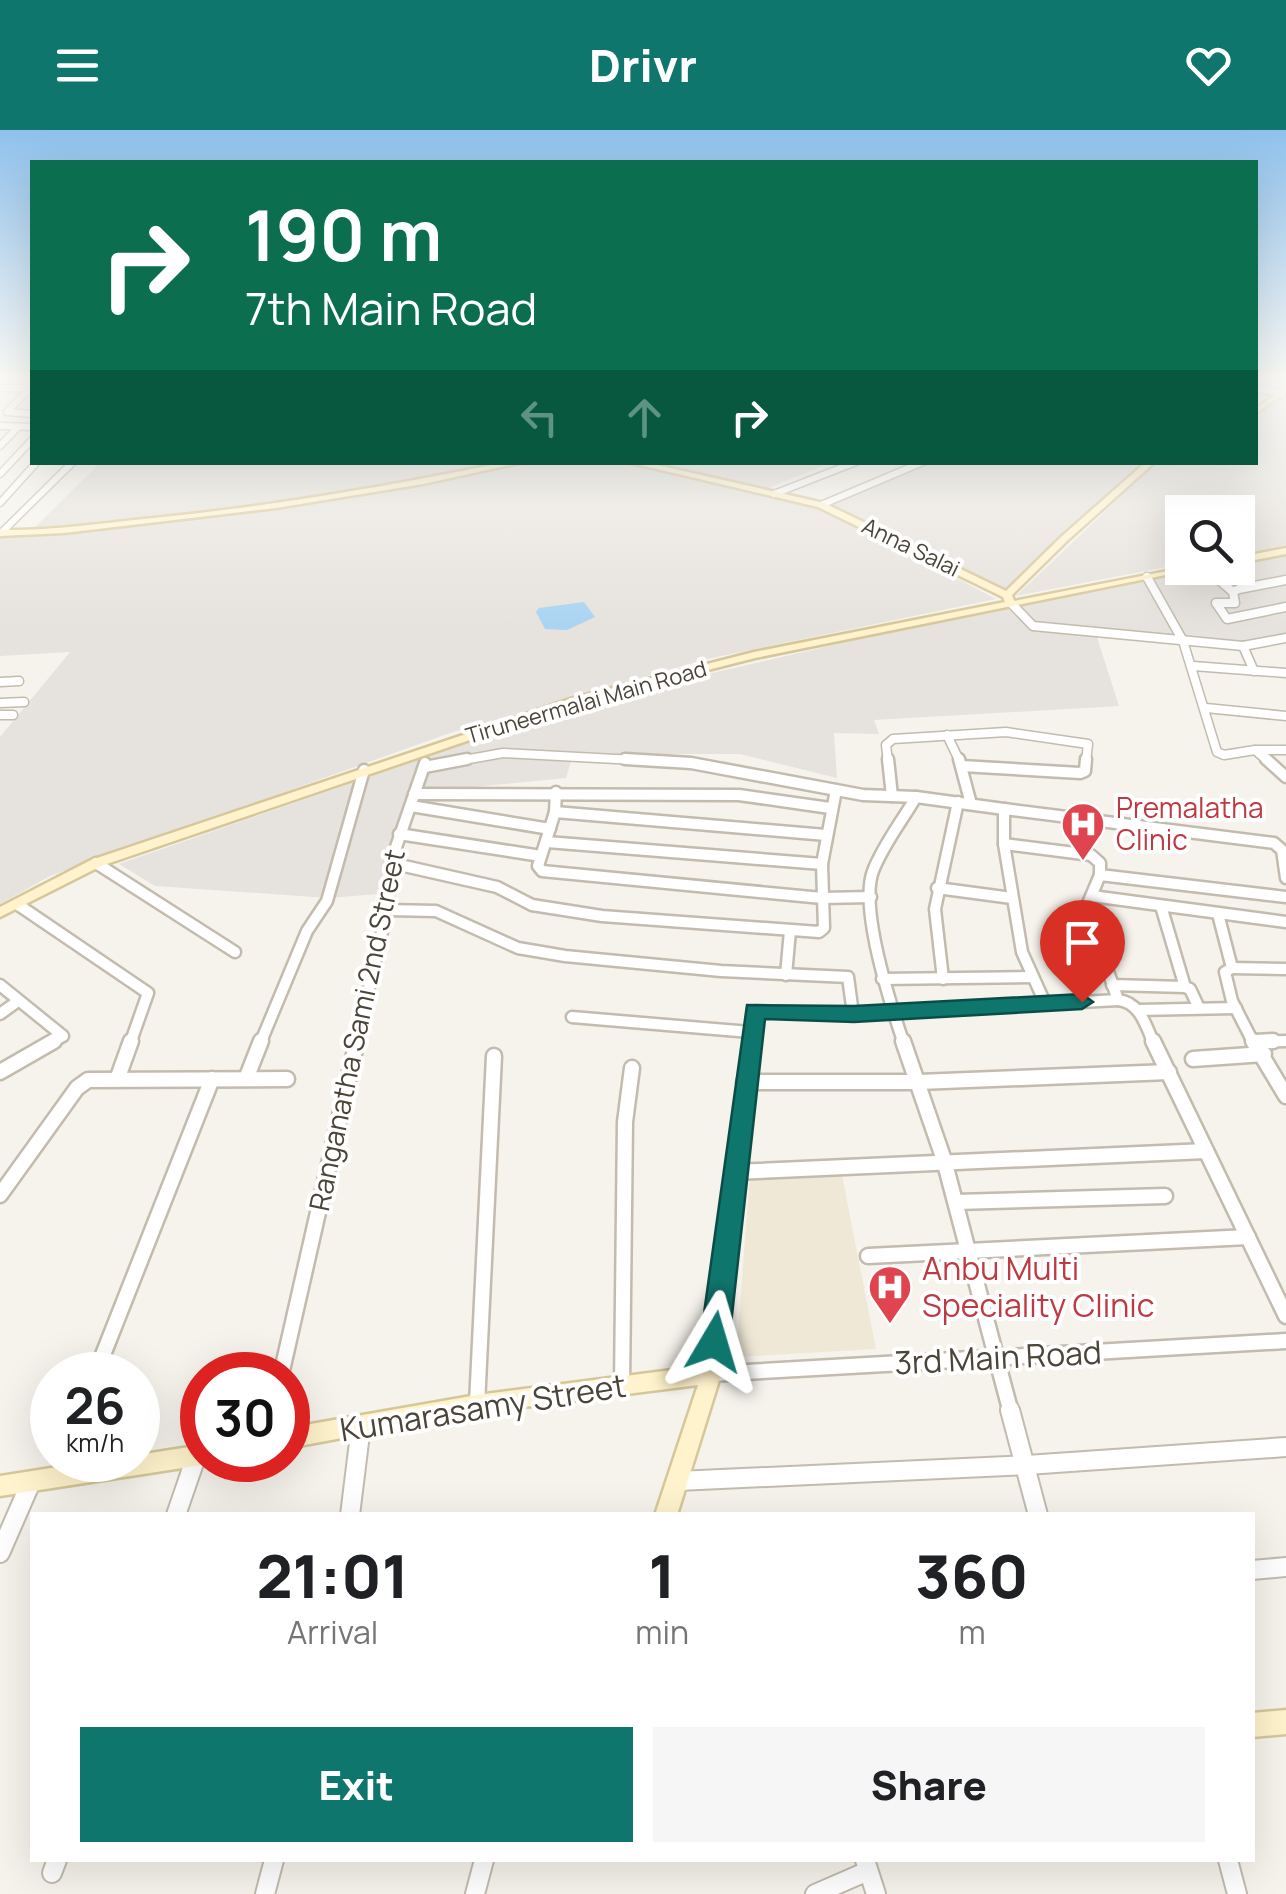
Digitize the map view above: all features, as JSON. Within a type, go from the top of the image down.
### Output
[{"type":"street","points":[[0,503],[36,465]]},
{"type":"street","points":[[0,533],[69,465]]},
{"type":"street","points":[[454,465],[467,474]]},
{"type":"street","points":[[0,533],[31,533],[284,505],[507,465]]},
{"type":"street","name":"Anna Salai","points":[[644,465],[821,505],[1008,598]]},
{"type":"street","points":[[774,494],[848,465]]},
{"type":"street","points":[[821,505],[917,465]]},
{"type":"street","points":[[1149,465],[1064,539],[1008,598],[1034,626],[1243,646],[1286,638]]},
{"type":"street","points":[[1,473],[64,470]]},
{"type":"street","points":[[1255,557],[1286,551]]},
{"type":"street","name":"Tiruneermalai Main Road","points":[[0,913],[96,863],[574,700],[1008,598],[1165,574]]},
{"type":"street","points":[[1147,577],[1183,641],[1217,752],[1224,755],[1286,750]]},
{"type":"street","points":[[1233,592],[1286,580]]},
{"type":"street","points":[[1225,585],[1233,592],[1235,604],[1216,603],[1227,619],[1286,607]]},
{"type":"street","points":[[1243,646],[1254,671]]},
{"type":"street","points":[[1193,666],[1286,673]]},
{"type":"street","points":[[0,682],[19,682]]},
{"type":"street","points":[[0,703],[24,702]]},
{"type":"street","points":[[1206,708],[1286,716]]},
{"type":"street","points":[[0,715],[13,715]]},
{"type":"street","points":[[892,796],[887,741],[1024,733],[1088,744],[1084,770],[1080,773],[962,766]]},
{"type":"street","points":[[948,735],[962,766],[971,804]]},
{"type":"street","name":"Ranganatha Sami 2nd Street","points":[[285,1352],[387,910],[390,863],[428,747]]},
{"type":"street","points":[[1255,750],[1286,778]]},
{"type":"street","points":[[424,767],[503,753],[722,766],[836,790],[1267,841],[1282,850],[1286,878]]},
{"type":"street","points":[[246,1079],[308,930],[327,902],[364,770]]},
{"type":"street","points":[[390,863],[478,882],[532,905],[602,916],[813,933],[824,928],[822,864],[836,790]]},
{"type":"street","points":[[412,800],[556,792],[739,795],[830,808]]},
{"type":"street","points":[[556,792],[555,812],[538,866],[542,872],[822,898],[871,897]]},
{"type":"street","points":[[916,797],[872,873],[871,897],[882,979],[944,1160],[1037,1512]]},
{"type":"street","points":[[412,800],[550,829]]},
{"type":"street","points":[[943,979],[935,927],[937,888],[958,802]]},
{"type":"street","points":[[1004,809],[1004,844],[1022,952],[1045,1003]]},
{"type":"street","points":[[555,812],[826,835]]},
{"type":"street","points":[[400,834],[541,856]]},
{"type":"street","points":[[547,842],[822,864]]},
{"type":"street","points":[[1004,844],[1092,856],[1098,861],[1100,875],[1086,908],[1118,1000]]},
{"type":"street","points":[[96,863],[235,952]]},
{"type":"street","points":[[1100,875],[1286,897]]},
{"type":"street","points":[[937,888],[1012,898]]},
{"type":"street","points":[[1092,896],[1286,922]]},
{"type":"street","points":[[17,904],[148,992],[118,1077]]},
{"type":"street","points":[[1161,906],[1185,988],[1199,1008]]},
{"type":"street","points":[[387,910],[436,911],[518,948],[550,954],[848,977],[854,1014]]},
{"type":"street","points":[[1218,914],[1232,968]]},
{"type":"street","points":[[786,975],[790,931]]},
{"type":"street","points":[[1286,969],[1232,968],[1223,976],[1236,1008],[1286,1096]]},
{"type":"street","points":[[882,979],[1033,977]]},
{"type":"street","points":[[0,985],[63,1036],[0,1072]]},
{"type":"street","points":[[1112,986],[1185,988]]},
{"type":"street","points":[[0,1014],[18,1001]]},
{"type":"street","points":[[667,1512],[710,1374],[755,1011],[854,1014],[1128,1001],[1138,1010],[1286,1316]]},
{"type":"street","points":[[1138,1010],[1236,1008]]},
{"type":"street","points":[[572,1017],[750,1032]]},
{"type":"street","points":[[1256,1042],[1286,1041]]},
{"type":"street","points":[[1194,1059],[1264,1054]]},
{"type":"street","points":[[477,1404],[494,1056]]},
{"type":"street","points":[[622,1386],[625,1122],[632,1068]]},
{"type":"street","points":[[744,1082],[919,1082],[1169,1072]]},
{"type":"street","points":[[103,1352],[212,1079]]},
{"type":"street","points":[[0,1195],[77,1088],[88,1080],[287,1079]]},
{"type":"street","points":[[734,1172],[1206,1151]]},
{"type":"street","points":[[956,1202],[1166,1196]]},
{"type":"street","points":[[868,1256],[1248,1237]]},
{"type":"street","name":"3rd Main Road","points":[[710,1374],[1286,1341]]},
{"type":"street","name":"Kumarasamy Street","points":[[310,1434],[477,1404],[710,1374]]},
{"type":"street","points":[[350,1512],[361,1426]]},
{"type":"street","points":[[678,1480],[1027,1465],[1286,1447]]},
{"type":"street","points":[[0,1486],[30,1482]]},
{"type":"street","points":[[0,1552],[30,1482]]},
{"type":"street","points":[[177,1512],[189,1482]]},
{"type":"street","points":[[1255,1570],[1286,1567]]},
{"type":"street","points":[[1255,1725],[1286,1722]]},
{"type":"street","points":[[265,1894],[273,1862]]},
{"type":"street","points":[[475,1894],[483,1862]]},
{"type":"street","points":[[1229,1862],[1237,1894]]},
{"type":"street","points":[[815,1894],[867,1865],[876,1894]]},
{"type":"shaded area","points":[[1286,462],[1286,545],[1255,551],[1255,495],[1165,495],[1165,567],[1016,596],[1154,465]]},
{"type":"shaded area","points":[[98,465],[825,465],[761,491],[840,516],[996,599],[707,659],[450,733],[50,876],[0,904],[0,737],[70,652],[0,656],[0,531],[32,530]]},
{"type":"shaded area","points":[[919,465],[1140,465],[1003,591],[829,505]]},
{"type":"shaded area","points":[[1286,553],[1286,634],[1246,644],[1095,631],[1119,706],[874,720],[879,734],[834,733],[837,778],[740,754],[573,754],[566,778],[412,793],[379,894],[328,898],[155,886],[119,864],[579,704],[1023,601],[1165,576],[1165,585],[1255,585],[1255,559]]},
{"type":"shaded area","points":[[841,1170],[876,1349],[736,1357],[750,1175]]},
{"type":"water","points":[[584,602],[595,617],[567,630],[545,629],[536,612],[539,608]]},
{"type":"place","name":"Premalatha Clinic","points":[[1083,862]]},
{"type":"place","name":"Anbu Multi Speciality Clinic","points":[[890,1325]]},
{"type":"route","points":[[714,1342],[755,1011],[854,1014],[1082,1002]]}]
